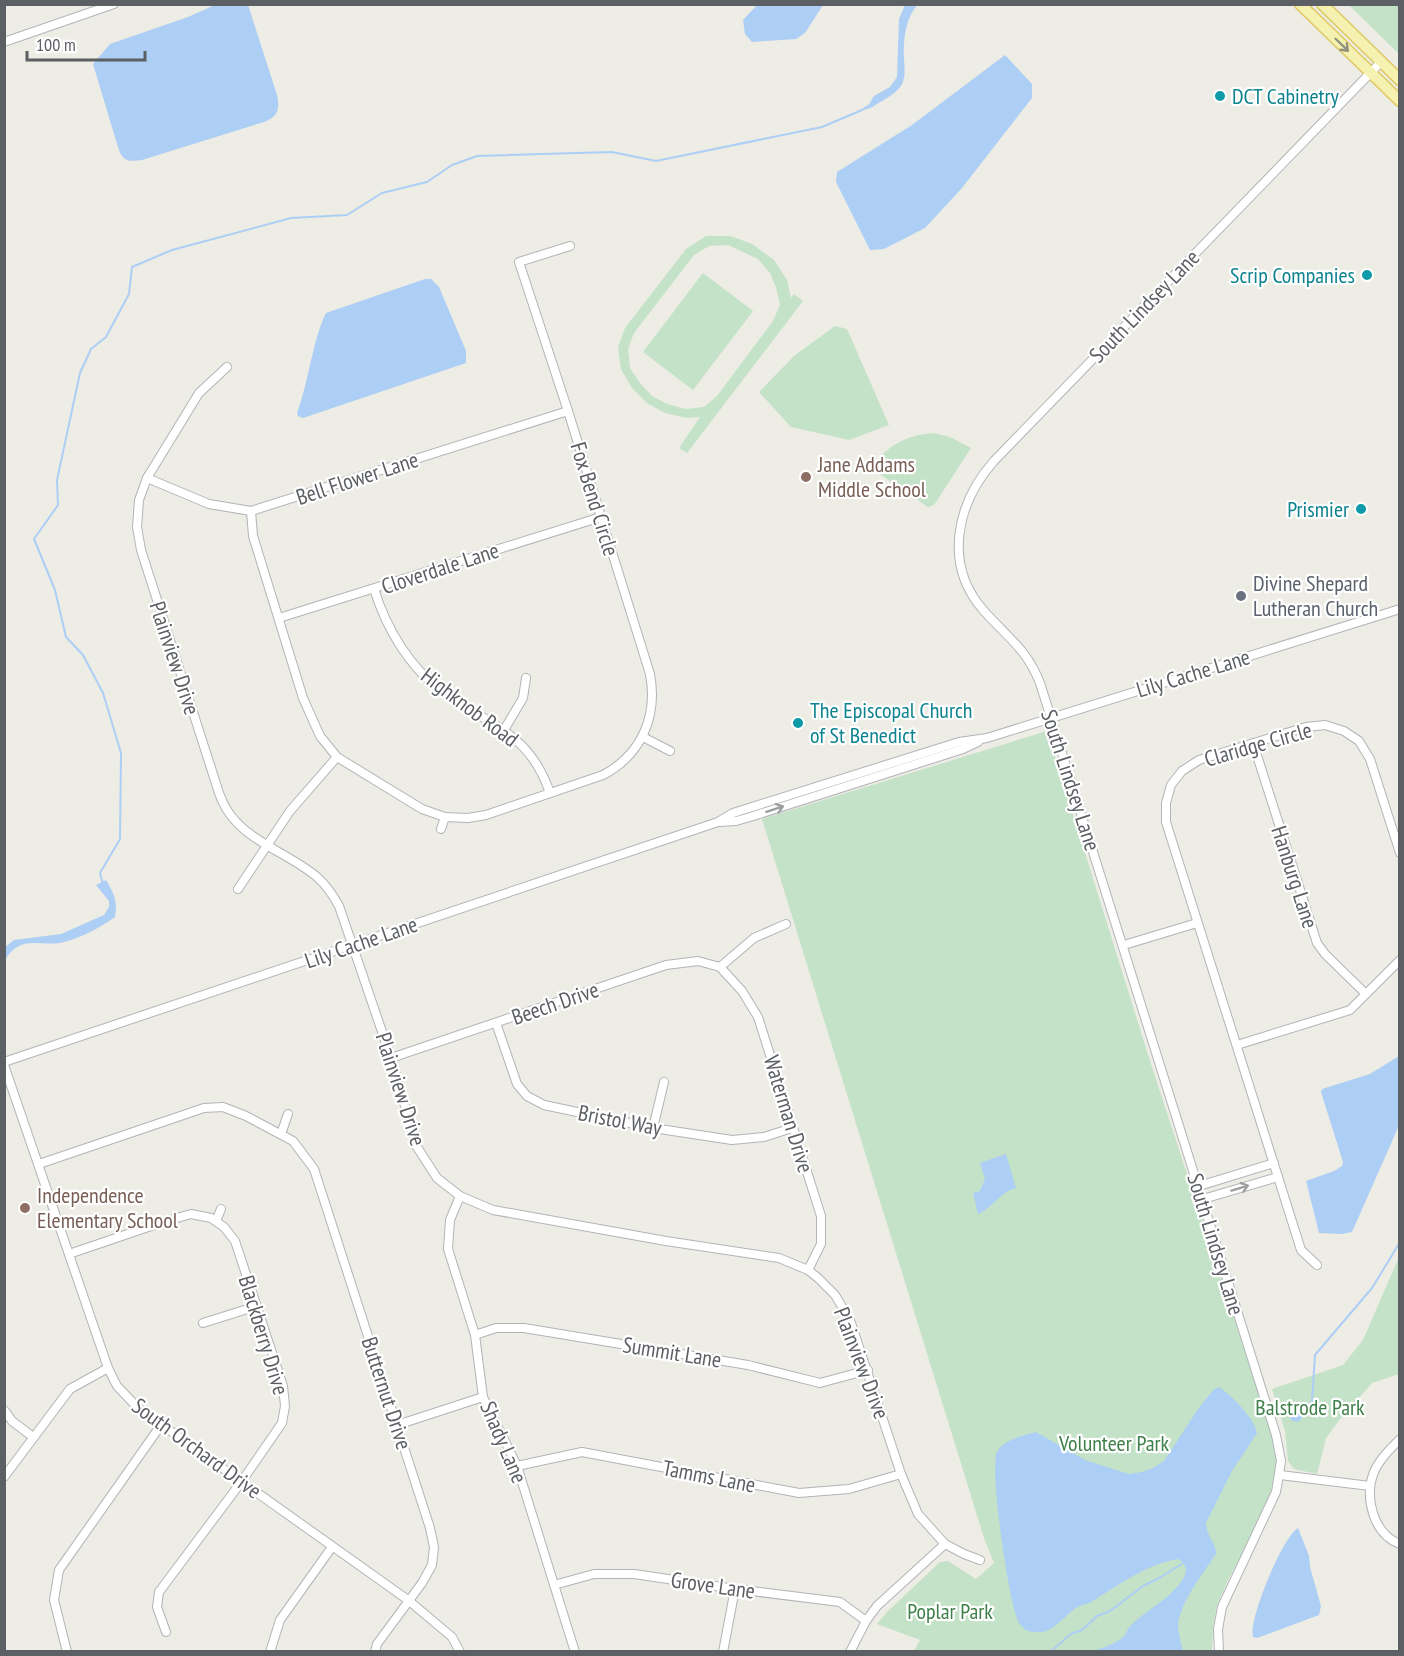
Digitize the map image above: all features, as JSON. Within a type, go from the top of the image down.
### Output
[{"type":"main road","points":[[1300,4],[1400,101]]},
{"type":"main road","points":[[1322,4],[1400,80]]},
{"type":"street","points":[[4,42],[114,4]]},
{"type":"street","name":"South Lindsey Lane","points":[[1219,1652],[1218,1629],[1222,1607],[1276,1492],[1281,1461],[1276,1435],[1040,683],[1027,656],[985,612],[966,582],[960,557],[960,528],[973,489],[1001,454],[1381,62]]},
{"type":"street","name":"Fox Bend Circle","points":[[251,511],[253,536],[310,717],[320,736],[338,757],[422,809],[445,817],[480,817],[611,771],[621,763],[643,737],[649,723],[652,705],[650,674],[519,262],[570,246]]},
{"type":"street","name":"Plainview Drive","points":[[227,367],[199,393],[147,478],[139,500],[138,527],[141,550],[219,793],[227,811],[252,836],[316,876],[331,891],[353,945],[391,1058],[417,1146],[437,1178],[460,1196],[492,1210],[666,1241],[780,1258],[808,1270],[835,1295],[850,1320],[901,1474],[918,1514],[945,1544],[980,1560]]},
{"type":"street","name":"Bell Flower Lane","points":[[147,478],[209,504],[251,511],[568,411]]},
{"type":"street","name":"Cloverdale Lane","points":[[279,618],[601,517]]},
{"type":"street","name":"Highknob Road","points":[[375,589],[387,625],[413,663],[442,692],[504,730],[519,742],[534,758],[550,793]]},
{"type":"street","name":"Lily Cache Lane","points":[[4,1064],[718,822],[750,817],[963,749],[987,738],[1400,609]]},
{"type":"street","points":[[504,730],[523,698],[525,678]]},
{"type":"street","name":"Claridge Circle","points":[[1317,1265],[1301,1250],[1166,822],[1166,803],[1171,785],[1182,771],[1199,760],[1306,727],[1325,725],[1344,730],[1359,741],[1370,759],[1400,853]]},
{"type":"street","points":[[643,737],[670,751]]},
{"type":"street","name":"Hanburg Lane","points":[[1253,743],[1317,943],[1325,954],[1366,994]]},
{"type":"street","points":[[238,889],[290,811],[338,757]]},
{"type":"street","points":[[441,829],[445,817]]},
{"type":"street","points":[[1124,945],[1197,923]]},
{"type":"street","points":[[720,967],[754,938],[786,924]]},
{"type":"street","points":[[1237,1045],[1350,1010],[1400,960]]},
{"type":"street","name":"Beech Drive","points":[[391,1058],[666,965],[698,961],[720,967]]},
{"type":"street","name":"Waterman Drive","points":[[720,967],[742,992],[758,1017],[821,1216],[823,1226],[821,1244],[808,1270]]},
{"type":"street","name":"Bristol Way","points":[[496,1023],[517,1083],[527,1096],[544,1105],[653,1128],[732,1140],[764,1137],[792,1128]]},
{"type":"street","name":"South Orchard Drive","points":[[4,1064],[108,1368],[117,1386],[138,1408],[161,1425],[408,1600],[452,1637],[460,1652]]},
{"type":"street","points":[[653,1128],[664,1082]]},
{"type":"street","name":"Butternut Drive","points":[[39,1164],[204,1108],[223,1107],[246,1116],[293,1141],[314,1169],[434,1547],[432,1565],[377,1644],[375,1652]]},
{"type":"street","points":[[281,1134],[288,1114]]},
{"type":"street","points":[[1198,1186],[1274,1163]]},
{"type":"street","points":[[1203,1199],[1278,1177]]},
{"type":"street","name":"Shady Lane","points":[[460,1196],[450,1220],[448,1249],[475,1335],[483,1397],[517,1466],[575,1652]]},
{"type":"street","points":[[69,1254],[163,1222],[191,1215],[216,1221],[221,1209]]},
{"type":"street","name":"Blackberry Drive","points":[[166,1632],[157,1607],[159,1592],[282,1423],[285,1406],[283,1386],[235,1241],[216,1221]]},
{"type":"street","points":[[203,1323],[257,1306]]},
{"type":"street","name":"Summit Lane","points":[[475,1335],[495,1328],[524,1328],[748,1365],[820,1383],[868,1370]]},
{"type":"street","points":[[4,1477],[70,1389],[108,1368]]},
{"type":"street","points":[[397,1425],[483,1397]]},
{"type":"street","points":[[5,1411],[12,1420],[33,1437]]},
{"type":"street","points":[[68,1652],[54,1600],[59,1570],[161,1425]]},
{"type":"street","points":[[1400,1439],[1379,1463],[1370,1486],[1377,1525],[1387,1538],[1400,1544]]},
{"type":"street","name":"Tamms Lane","points":[[517,1466],[582,1452],[799,1494],[849,1489],[901,1474]]},
{"type":"street","points":[[1280,1475],[1370,1486]]},
{"type":"street","points":[[850,1652],[866,1620],[877,1606],[945,1544]]},
{"type":"street","points":[[270,1652],[280,1620],[333,1547]]},
{"type":"street","name":"Grove Lane","points":[[554,1585],[594,1574],[634,1574],[840,1602],[866,1620]]},
{"type":"street","points":[[723,1652],[735,1589]]},
{"type":"green space","points":[[1349,5],[1399,5],[1399,53],[1398,53]]},
{"type":"green space","points":[[706,236],[731,236],[752,244],[774,260],[787,280],[791,298],[794,294],[803,301],[687,453],[679,448],[700,417],[687,418],[665,413],[647,403],[632,388],[621,369],[618,347],[625,328],[686,249]],"holes":[[[728,245],[758,259],[770,273],[780,305],[773,321],[717,396],[704,407],[686,409],[667,404],[652,396],[630,368],[628,349],[634,333],[694,255],[709,246]]]},
{"type":"green space","points":[[703,273],[753,311],[693,390],[643,352]]},
{"type":"green space","points":[[835,326],[847,329],[889,425],[849,440],[791,427],[759,392],[794,356]]},
{"type":"green space","points":[[934,433],[950,437],[971,448],[934,505],[928,507],[871,468],[884,453],[898,443],[915,436]]},
{"type":"green space","name":"Volunteer Park","points":[[1047,731],[1150,1061],[1280,1458],[1276,1492],[1229,1578],[1217,1605],[1212,1651],[914,1651],[920,1640],[877,1624],[940,1562],[948,1561],[976,1579],[994,1563],[984,1538],[762,819]]},
{"type":"green space","name":"Balstrode Park","points":[[1399,1257],[1399,1374],[1372,1383],[1340,1419],[1326,1438],[1317,1474],[1294,1469],[1288,1461],[1285,1431],[1272,1389],[1343,1365],[1363,1340]]},
{"type":"water","points":[[215,5],[248,5],[277,95],[277,112],[264,122],[142,160],[126,160],[121,155],[93,64],[110,44],[188,17]]},
{"type":"water","points":[[757,5],[823,5],[805,33],[796,39],[752,42],[745,34],[743,20]]},
{"type":"water","points":[[905,5],[917,5],[909,19],[905,33],[902,83],[892,95],[871,108],[862,110],[868,106],[874,96],[890,87],[897,77],[899,19]]},
{"type":"water","points":[[1005,55],[1032,84],[1032,98],[962,188],[925,228],[884,249],[870,250],[836,182],[837,172],[912,125]]},
{"type":"water","points":[[425,279],[431,279],[439,287],[466,351],[466,363],[303,418],[298,416],[317,336],[326,313]]},
{"type":"water","points":[[106,880],[115,898],[115,917],[91,932],[70,940],[25,944],[11,952],[5,960],[5,947],[14,940],[61,934],[104,915],[109,907],[109,901],[96,885]]},
{"type":"water","points":[[1399,1056],[1400,1118],[1397,1130],[1352,1232],[1319,1233],[1306,1181],[1334,1171],[1342,1166],[1343,1162],[1322,1089],[1370,1074]]},
{"type":"water","points":[[1006,1154],[1016,1188],[1005,1193],[978,1214],[973,1193],[980,1191],[985,1179],[980,1163]]},
{"type":"water","points":[[1219,1387],[1247,1414],[1257,1433],[1232,1471],[1206,1523],[1216,1554],[1192,1589],[1182,1609],[1178,1627],[1183,1651],[1093,1651],[1122,1638],[1130,1626],[1179,1585],[1186,1570],[1185,1565],[1179,1559],[1156,1565],[1134,1576],[1093,1601],[1076,1608],[1046,1631],[1032,1632],[1023,1628],[1019,1623],[1010,1591],[1001,1537],[995,1463],[1000,1448],[1014,1439],[1036,1432],[1085,1460],[1129,1474],[1142,1472],[1164,1461],[1198,1409],[1214,1389]]},
{"type":"water","points":[[1312,1401],[1313,1405],[1300,1420],[1297,1422],[1291,1420],[1289,1411],[1294,1407],[1299,1409]]},
{"type":"water","points":[[1298,1528],[1309,1556],[1321,1606],[1319,1615],[1257,1638],[1253,1637],[1256,1614],[1268,1579],[1284,1546]]},
{"type":"waterway","points":[[103,884],[100,873],[120,839],[121,753],[103,693],[83,655],[66,637],[55,590],[34,539],[58,505],[57,480],[80,373],[91,349],[106,337],[129,294],[132,267],[172,250],[291,218],[347,215],[382,193],[427,182],[452,165],[477,156],[612,152],[656,161],[822,127],[868,106]]},
{"type":"waterway","points":[[1312,1401],[1315,1355],[1372,1288],[1400,1242]]},
{"type":"waterway","points":[[1050,1652],[1071,1634],[1082,1630],[1097,1616],[1110,1611],[1143,1586],[1183,1563]]},
{"type":"place","name":"DCT Cabinetry","points":[[1220,96]]},
{"type":"place","name":"Scrip Companies","points":[[1367,275]]},
{"type":"place","name":"Jane Addams Middle School","points":[[806,477]]},
{"type":"place","name":"Prismier","points":[[1361,509]]},
{"type":"place","name":"Divine Shepard Lutheran Church","points":[[1241,596]]},
{"type":"place","name":"The Episcopal Church of St Benedict","points":[[798,723]]},
{"type":"place","name":"Independence Elementary School","points":[[25,1208]]},
{"type":"park label","name":"Poplar Park","points":[[950,1611]]}]
